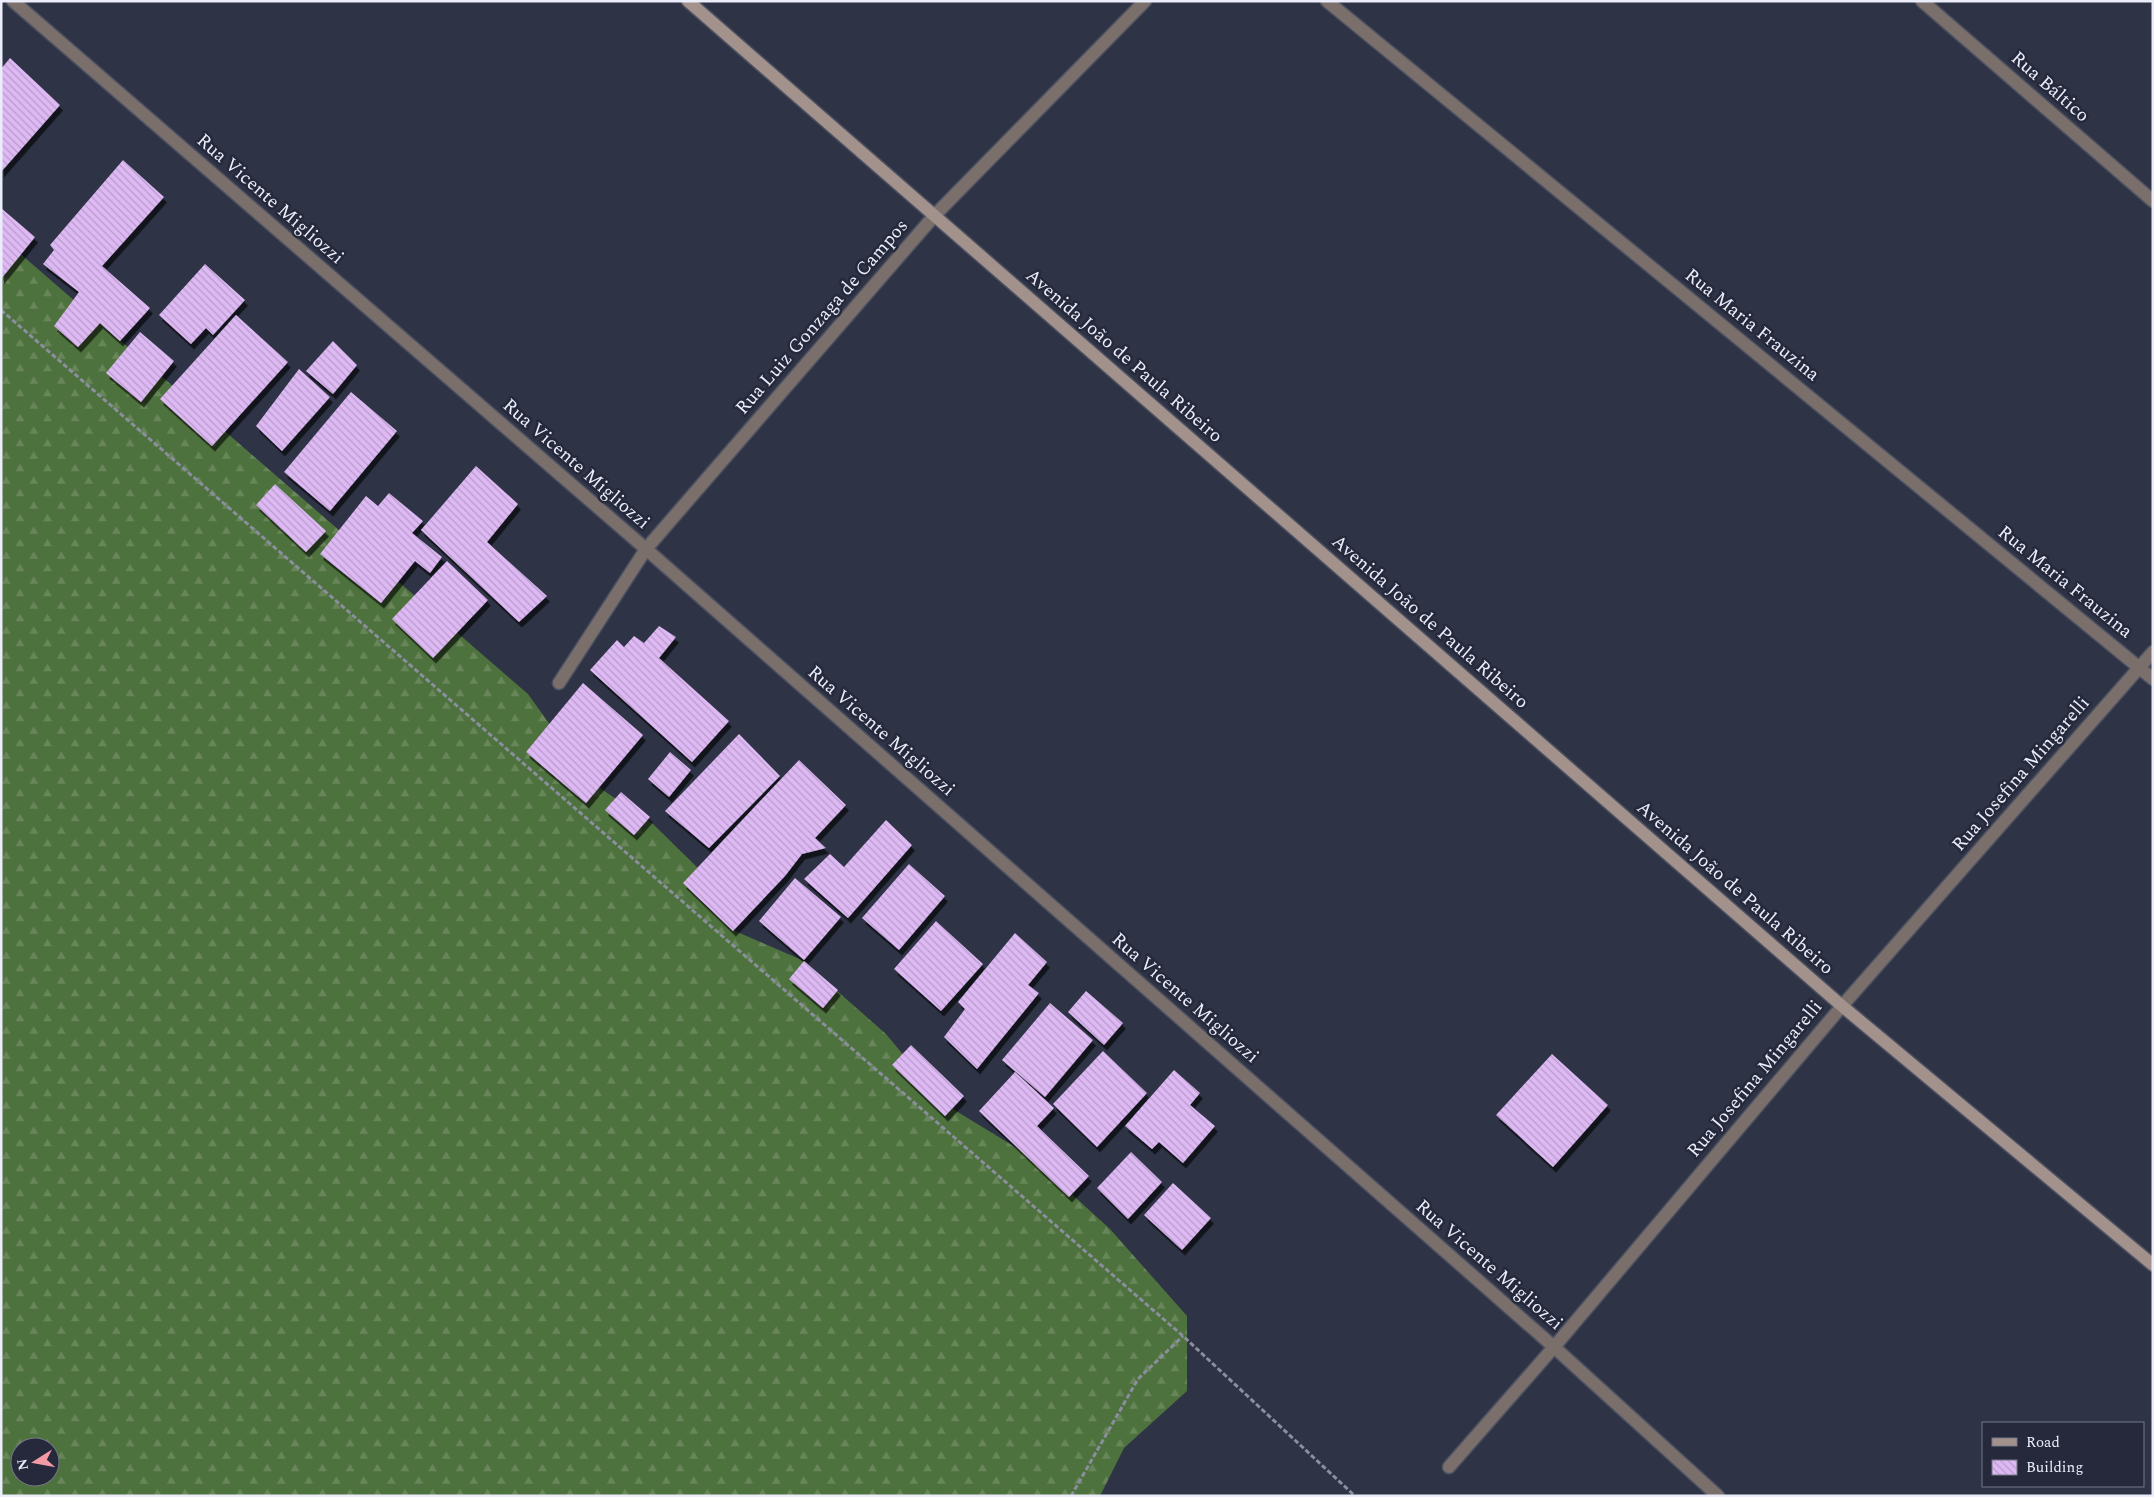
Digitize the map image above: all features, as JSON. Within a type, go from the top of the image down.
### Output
[{"type":"street","name":"Rua Vicente Migliozzi","points":[[13,1],[646,549],[1554,1347],[1718,1496]]},
{"type":"street","name":"Avenida João de Paula Ribeiro","points":[[688,1],[1842,1006],[2153,1265]]},
{"type":"street","name":"Rua Luiz Gonzaga de Campos","points":[[559,684],[646,549],[934,216],[1145,1]]},
{"type":"street","name":"Rua Maria Frauzina","points":[[1327,1],[2153,679]]},
{"type":"street","name":"Rua Báltico","points":[[1922,1],[2153,201]]},
{"type":"street","name":"Rua Josefina Mingarelli","points":[[1449,1467],[1554,1347],[1842,1006],[2153,652]]},
{"type":"path","points":[[1,310],[1183,1336],[1355,1496]]},
{"type":"path","points":[[1071,1496],[1138,1379],[1183,1336]]},
{"type":"green space","points":[[1,237],[528,694],[591,782],[653,824],[704,874],[735,931],[802,960],[886,1034],[943,1103],[1030,1156],[1110,1229],[1187,1316],[1187,1391],[1124,1448],[1100,1496],[1,1496]]},
{"type":"building","points":[[10,58],[60,105],[1,172],[1,69]]},
{"type":"building","points":[[123,160],[164,197],[102,266],[150,308],[120,341],[100,323],[78,347],[54,326],[79,292],[43,264],[54,250],[50,245]]},
{"type":"building","points":[[1,208],[35,237],[1,279]]},
{"type":"building","points":[[205,264],[245,300],[213,335],[206,328],[191,344],[159,315]]},
{"type":"building","points":[[236,315],[288,362],[212,446],[160,399]]},
{"type":"building","points":[[140,332],[174,361],[141,402],[106,373]]},
{"type":"building","points":[[333,341],[357,365],[333,394],[306,371]]},
{"type":"building","points":[[299,369],[330,397],[282,451],[256,426]]},
{"type":"building","points":[[351,392],[397,431],[330,511],[284,472]]},
{"type":"building","points":[[476,466],[518,504],[487,542],[547,596],[519,622],[421,530]]},
{"type":"building","points":[[275,484],[326,531],[306,552],[256,505]]},
{"type":"building","points":[[389,493],[423,521],[412,533],[442,557],[430,573],[415,561],[381,603],[320,554],[366,496],[378,506]]},
{"type":"building","points":[[447,561],[488,600],[433,658],[392,619]]},
{"type":"building","points":[[659,626],[676,637],[659,658],[729,721],[692,762],[590,670],[617,640],[624,647],[634,636],[644,643]]},
{"type":"building","points":[[583,683],[643,735],[586,803],[526,752]]},
{"type":"building","points":[[739,734],[780,776],[709,848],[665,811]]},
{"type":"building","points":[[670,752],[691,770],[669,797],[648,779]]},
{"type":"building","points":[[799,760],[846,805],[815,838],[826,848],[802,854],[785,876],[733,931],[683,883]]},
{"type":"building","points":[[621,792],[650,817],[634,835],[605,810]]},
{"type":"building","points":[[886,820],[912,845],[848,918],[804,879],[830,854],[844,867]]},
{"type":"building","points":[[909,864],[945,896],[899,950],[862,918]]},
{"type":"building","points":[[795,878],[841,917],[804,960],[759,921]]},
{"type":"building","points":[[936,921],[983,964],[941,1011],[894,969]]},
{"type":"building","points":[[1015,933],[1047,962],[1028,985],[1039,993],[977,1069],[944,1037],[965,1009],[958,1002]]},
{"type":"building","points":[[804,961],[838,990],[823,1008],[789,979]]},
{"type":"building","points":[[1086,991],[1123,1023],[1104,1045],[1068,1012]]},
{"type":"building","points":[[1050,1003],[1093,1040],[1045,1097],[1002,1060]]},
{"type":"building","points":[[911,1045],[964,1096],[945,1116],[892,1065]]},
{"type":"building","points":[[1103,1051],[1147,1093],[1097,1147],[1053,1104]]},
{"type":"building","points":[[1552,1054],[1608,1105],[1553,1167],[1496,1115]]},
{"type":"building","points":[[1174,1070],[1200,1093],[1190,1105],[1215,1126],[1183,1163],[1159,1142],[1152,1149],[1125,1126]]},
{"type":"building","points":[[1015,1072],[1054,1108],[1037,1126],[1089,1176],[1069,1197],[979,1111]]},
{"type":"building","points":[[1131,1152],[1162,1182],[1128,1219],[1097,1188]]},
{"type":"building","points":[[1173,1183],[1211,1218],[1182,1250],[1144,1215]]}]
